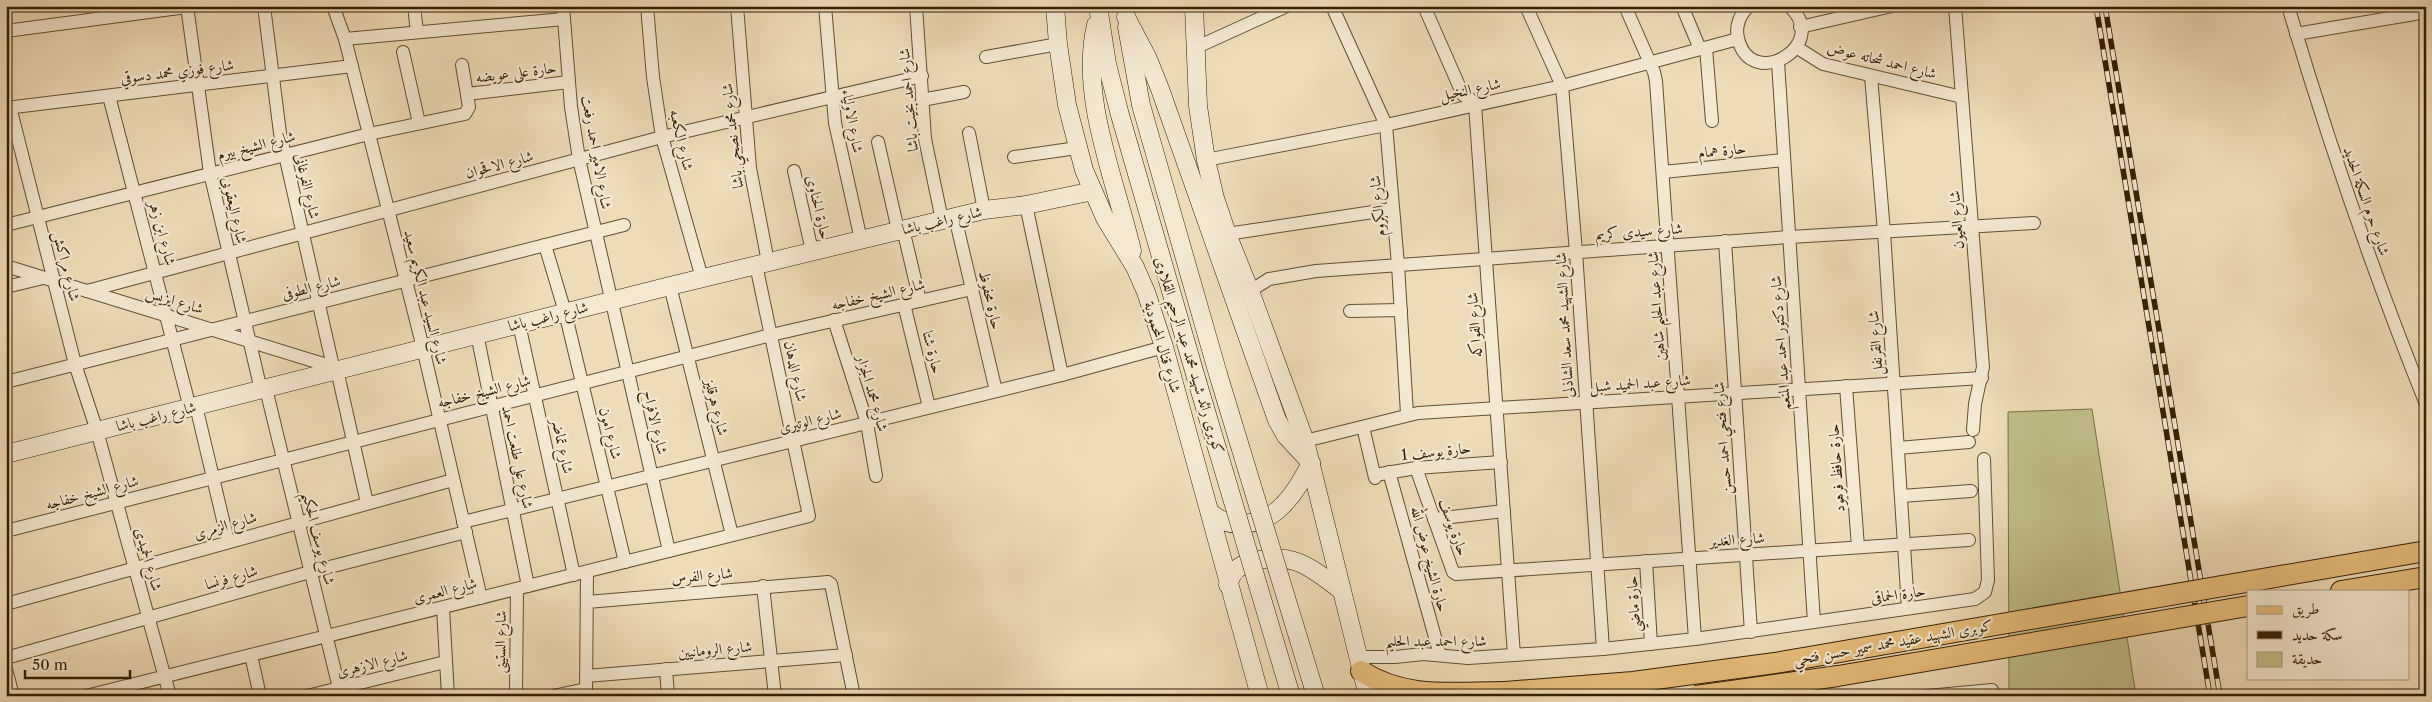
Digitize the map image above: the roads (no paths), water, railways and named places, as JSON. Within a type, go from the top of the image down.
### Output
[{"type":"main road","name":"كوبرى الشهيد عقيد محمد سمير حسن فتحي","points":[[1360,664],[1382,683],[1405,690],[1505,692],[1633,682],[1766,664],[2426,551]]},
{"type":"main road","points":[[2347,590],[2426,577]]},
{"type":"main road","name":"كوبرى الشهيد عقيد محمد سمير حسن فتحي","points":[[1696,696],[1838,676],[2247,606]]},
{"type":"street","points":[[6,31],[189,6]]},
{"type":"street","name":"شارع اليعقوبى","points":[[189,6],[210,173],[248,341],[263,389]]},
{"type":"street","name":"شارع الفرغانى","points":[[264,6],[284,156],[367,503]]},
{"type":"street","name":"شارع السيد عبد الكريم سعيد","points":[[333,6],[345,39],[404,281],[423,348],[481,598]]},
{"type":"street","points":[[414,6],[417,32]]},
{"type":"street","name":"شارع الكعبه","points":[[647,6],[653,77],[662,137],[702,278]]},
{"type":"street","name":"شارع محمد نصحي باشا","points":[[737,6],[745,118],[762,264]]},
{"type":"street","name":"شارع الاولياء","points":[[825,6],[831,96],[860,240]]},
{"type":"street","name":"شارع احمد بخيت باشا","points":[[916,6],[926,139],[948,218]]},
{"type":"street","name":"شارع قنال المحمودية","points":[[1055,6],[1058,44],[1067,105],[1077,148],[1105,218],[1135,267],[1146,292],[1164,348],[1260,696]]},
{"type":"street","points":[[1194,6],[1198,106],[1206,160],[1227,234],[1305,441],[1368,696]]},
{"type":"street","points":[[1197,47],[1286,6]]},
{"type":"street","name":"شارع الكروم","points":[[1332,6],[1386,124],[1398,265],[1407,414]]},
{"type":"street","points":[[1424,6],[1463,95],[1475,105]]},
{"type":"street","name":"شارع الشهيد محمد سعد الشاذلى","points":[[1526,6],[1562,86],[1576,252],[1603,649]]},
{"type":"street","name":"شارع عبد الحليم شاهين","points":[[1625,6],[1656,81],[1669,245],[1694,639]]},
{"type":"street","points":[[1682,6],[1703,48],[1712,121]]},
{"type":"street","points":[[1750,6],[1738,23],[1738,40],[1747,54],[1753,59],[1769,63],[1778,62],[1791,54],[1796,47],[1800,27],[1798,18],[1788,6]]},
{"type":"street","points":[[1800,27],[1892,6]]},
{"type":"street","name":"شارع العيون","points":[[1898,448],[1971,436],[1975,404],[1982,378],[1973,226],[1955,6]]},
{"type":"street","name":"شارع حرم السكة الحديد","points":[[2288,6],[2335,158],[2376,278],[2426,404]]},
{"type":"street","points":[[1098,9],[1092,50],[1092,88],[1096,112],[1135,267]]},
{"type":"street","name":"كوبرى رائد شهيد محمد عبد الرحيم القلاوى","points":[[1098,9],[1107,64],[1120,115],[1291,696]]},
{"type":"street","points":[[345,39],[417,32],[564,12]]},
{"type":"street","name":"شارع الامير احمد رفعت","points":[[564,12],[569,82],[578,159],[611,301]]},
{"type":"street","points":[[1126,12],[1160,89],[1277,420],[1292,443],[1311,463]]},
{"type":"street","name":"كوبرى رائد شهيد محمد عبد الرحيم القلاوى","points":[[1126,12],[1132,60],[1141,105],[1218,374],[1316,696]]},
{"type":"street","points":[[2296,34],[2426,12]]},
{"type":"street","name":"شارع النخيل","points":[[1206,160],[1562,86],[1738,40]]},
{"type":"street","points":[[986,57],[1058,44]]},
{"type":"street","name":"شارع احمد شحاته عوض","points":[[1796,47],[1823,64],[1962,97]]},
{"type":"street","points":[[403,52],[419,123]]},
{"type":"street","name":"شارع دكتور احمد عبد المنعم","points":[[1778,62],[1814,622]]},
{"type":"street","name":"شارع الشيخ بيرم","points":[[6,225],[369,134],[467,113],[469,107],[462,65]]},
{"type":"street","name":"شارع فوزي محمد دسوقي","points":[[8,108],[352,66]]},
{"type":"street","name":"شارع الاقحوان","points":[[86,291],[662,137],[922,76]]},
{"type":"street","name":"شارع القرنفل","points":[[1871,76],[1884,232],[1908,608]]},
{"type":"street","name":"حارة على عويضه","points":[[467,94],[569,82]]},
{"type":"street","points":[[922,100],[964,92]]},
{"type":"street","name":"شارع ابن زهر","points":[[110,96],[173,339],[213,477],[228,541]]},
{"type":"street","name":"شارع الفواكه","points":[[1475,105],[1514,655]]},
{"type":"street","name":"شارع مراكش","points":[[8,108],[38,218],[48,279],[97,431]]},
{"type":"street","points":[[969,133],[984,210]]},
{"type":"street","points":[[878,142],[920,301]]},
{"type":"street","points":[[1014,157],[1077,148]]},
{"type":"street","name":"حارة همام","points":[[1663,172],[1784,160]]},
{"type":"street","name":"حارة الحناوى","points":[[794,171],[812,251]]},
{"type":"street","name":"شارع راغب باشا","points":[[6,454],[263,389],[334,369],[948,218],[1093,191]]},
{"type":"street","points":[[1026,204],[1062,375]]},
{"type":"street","points":[[1227,234],[1393,209]]},
{"type":"street","name":"حارة محفوظ","points":[[948,218],[972,289],[996,391]]},
{"type":"street","name":"شارع سيدى كريم","points":[[1250,291],[1269,279],[1294,273],[1669,245],[2034,223]]},
{"type":"street","name":"شارع الطوفى","points":[[6,382],[624,225]]},
{"type":"street","name":"شارع فتحي احمد حسن","points":[[1725,242],[1751,632]]},
{"type":"street","name":"شارع امون","points":[[545,245],[565,312],[625,562]]},
{"type":"street","name":"شارع الدهان","points":[[762,264],[771,335],[810,513]]},
{"type":"street","name":"شارع ايزيس","points":[[6,266],[167,314],[334,369]]},
{"type":"street","points":[[6,287],[48,279]]},
{"type":"street","name":"شارع هرقليز","points":[[670,286],[732,535]]},
{"type":"street","name":"شارع الشيخ خفاجه","points":[[6,531],[771,335],[972,289]]},
{"type":"street","name":"شارع الافراح","points":[[611,301],[670,551]]},
{"type":"street","name":"حارة شتا","points":[[904,304],[930,407]]},
{"type":"street","points":[[1350,311],[1400,310]]},
{"type":"street","name":"شارع محمد الجزار","points":[[834,320],[867,423],[876,476]]},
{"type":"street","name":"شارع تماضر","points":[[520,324],[574,575]]},
{"type":"street","name":"شارع على طلعت احمد","points":[[476,334],[512,510],[522,588]]},
{"type":"street","name":"شارع الوتيرى","points":[[464,527],[512,510],[1062,375],[1164,348]]},
{"type":"street","name":"شارع عبد الحميد شبل","points":[[1305,441],[1364,428],[1407,414],[1982,378]]},
{"type":"street","name":"حارة حافظ فرهود","points":[[1846,386],[1858,547]]},
{"type":"street","name":"شارع يوسف الحكيم","points":[[263,389],[283,459],[340,692]]},
{"type":"street","name":"حارة يوسف 1","points":[[1364,428],[1375,477],[1389,472],[1416,468],[1501,462]]},
{"type":"street","name":"شارع الحميدى","points":[[97,431],[170,696]]},
{"type":"street","name":"حارة الحماقى","points":[[1651,644],[1751,632],[1969,600],[1980,596],[1985,592],[1988,580],[1984,459]]},
{"type":"street","points":[[1210,512],[1222,521],[1236,525],[1250,523],[1271,515],[1291,497],[1311,463]]},
{"type":"street","name":"حارة يوسف","points":[[1416,468],[1454,573],[1508,570]]},
{"type":"street","name":"حارة الشيخ عوض الله","points":[[1389,472],[1440,655]]},
{"type":"street","name":"شارع الزمرى","points":[[6,604],[453,480]]},
{"type":"street","points":[[1900,496],[1971,491]]},
{"type":"street","points":[[1434,519],[1504,511]]},
{"type":"street","name":"شارع العمرى","points":[[86,696],[103,694],[165,676],[588,572],[809,516],[810,513]]},
{"type":"street","name":"شارع فرنسا","points":[[6,658],[464,527]]},
{"type":"street","name":"شارع الغدير","points":[[1508,570],[1969,540]]},
{"type":"street","points":[[1228,585],[1232,575],[1240,566],[1266,557],[1277,556],[1306,566],[1341,590]]},
{"type":"street","name":"حارة ماضي","points":[[1646,561],[1651,644]]},
{"type":"street","points":[[553,696],[586,693],[588,572]]},
{"type":"street","name":"شارع الفرس","points":[[587,602],[820,581],[831,584],[846,655]]},
{"type":"street","points":[[763,586],[776,696]]},
{"type":"street","name":"شارع الستينى","points":[[516,696],[522,588]]},
{"type":"street","points":[[443,608],[448,696]]},
{"type":"street","name":"شارع احمد عبد الحليم","points":[[1360,664],[1440,655],[1468,658],[1651,644]]},
{"type":"street","points":[[251,655],[260,696]]},
{"type":"street","points":[[846,655],[854,696]]},
{"type":"street","name":"شارع الرومانيين","points":[[586,676],[846,655]]},
{"type":"street","name":"شارع الازهرى","points":[[307,696],[340,692],[445,662]]},
{"type":"street","points":[[6,669],[13,696]]},
{"type":"street","points":[[666,669],[668,696]]},
{"type":"street","points":[[1927,696],[1992,693]]},
{"type":"railway","points":[[2096,6],[2210,696]]},
{"type":"railway","points":[[2105,6],[2220,696]]}]
